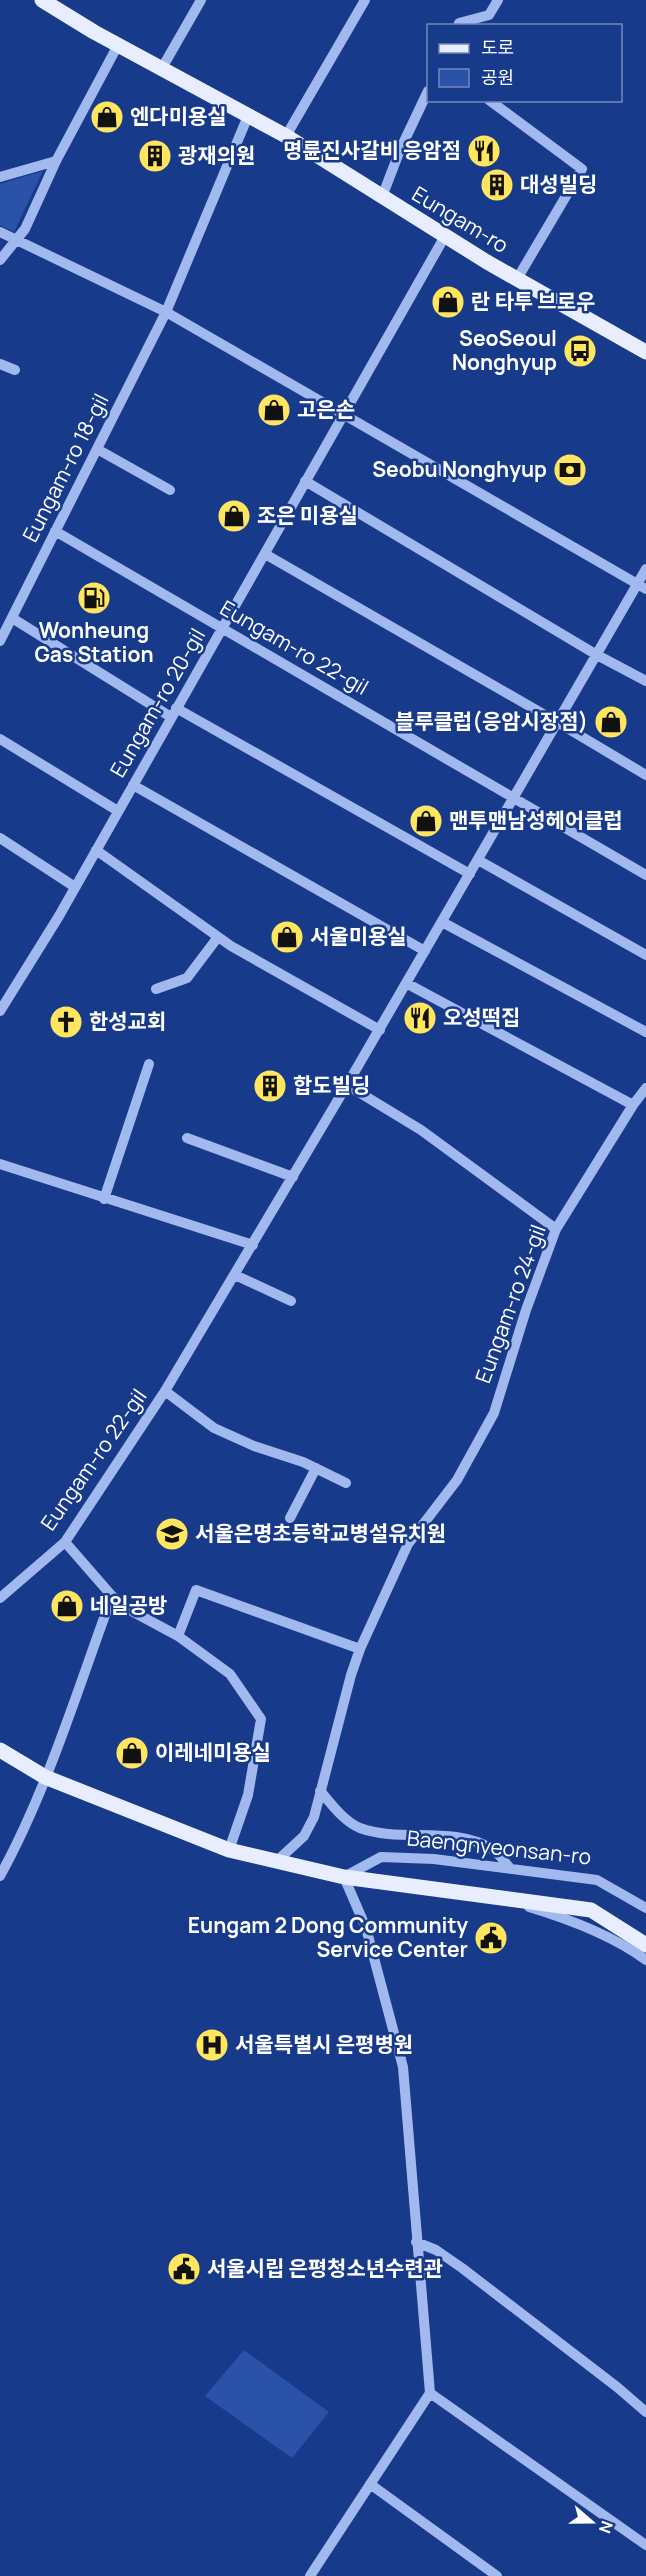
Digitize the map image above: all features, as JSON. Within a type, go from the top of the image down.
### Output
[{"type":"main road","name":"Eungam-ro","points":[[46,1],[118,45],[286,136],[445,236],[646,352]]},
{"type":"main road","points":[[0,1750],[45,1777],[229,1850],[344,1877],[591,1910],[646,1945]]},
{"type":"street","points":[[162,68],[201,0]]},
{"type":"street","points":[[286,136],[365,0]]},
{"type":"street","points":[[459,24],[489,15],[498,0]]},
{"type":"street","points":[[0,260],[25,229],[56,161],[118,45]]},
{"type":"street","name":"Eungam-ro","points":[[382,197],[400,150],[427,95]]},
{"type":"street","name":"Eungam-ro","points":[[492,102],[582,169],[517,279]]},
{"type":"street","name":"Eungam-ro 18-gil","points":[[0,641],[166,312],[248,116]]},
{"type":"street","points":[[0,177],[56,161]]},
{"type":"street","points":[[0,232],[166,312],[343,412],[642,587]]},
{"type":"street","name":"Eungam-ro 20-gil","points":[[0,1011],[75,887],[223,630],[343,412],[445,236]]},
{"type":"street","points":[[0,364],[15,370]]},
{"type":"street","points":[[97,449],[170,490]]},
{"type":"street","points":[[305,481],[597,655],[646,681]]},
{"type":"street","name":"Eungam-ro 22-gil","points":[[55,531],[646,875]]},
{"type":"street","points":[[265,554],[557,722],[646,776]]},
{"type":"street","name":"Eungam-ro 22-gil","points":[[0,1598],[65,1542],[165,1391],[380,1030],[557,722],[597,655],[642,587],[646,569]]},
{"type":"street","points":[[12,618],[174,713],[470,874]]},
{"type":"street","points":[[0,739],[118,811]]},
{"type":"street","points":[[133,785],[425,951]]},
{"type":"street","points":[[0,838],[75,887]]},
{"type":"street","points":[[96,850],[218,937],[380,1030]]},
{"type":"street","points":[[478,860],[646,955]]},
{"type":"street","points":[[442,922],[646,1032]]},
{"type":"street","points":[[156,989],[188,978],[218,937]]},
{"type":"street","points":[[406,983],[633,1105]]},
{"type":"street","points":[[104,1199],[149,1064]]},
{"type":"street","points":[[347,1085],[421,1130],[556,1229]]},
{"type":"street","name":"Eungam-ro 24-gil","points":[[278,1860],[304,1836],[314,1817],[360,1649],[408,1544],[458,1480],[494,1413],[526,1310],[556,1229],[633,1105],[646,1088]]},
{"type":"street","points":[[188,1138],[293,1177]]},
{"type":"street","points":[[0,1164],[253,1245]]},
{"type":"street","points":[[235,1275],[291,1301]]},
{"type":"street","name":"Eungam-ro 22-gil","points":[[165,1391],[214,1428],[254,1446],[316,1468],[346,1483]]},
{"type":"street","points":[[290,1518],[316,1468]]},
{"type":"street","points":[[65,1542],[112,1596],[128,1609],[178,1636],[230,1674],[261,1719],[248,1795],[229,1850]]},
{"type":"street","points":[[178,1636],[196,1590],[360,1649]]},
{"type":"street","points":[[0,1876],[18,1844],[45,1777],[112,1596]]},
{"type":"street","points":[[320,1791],[350,1822],[359,1828],[378,1832],[442,1835],[465,1840],[492,1849],[511,1869]]},
{"type":"street","name":"Baengnyeonsan-ro","points":[[344,1877],[381,1857],[434,1859],[597,1880],[646,1908]]},
{"type":"street","points":[[310,2576],[430,2392],[403,2067],[366,1928],[344,1877]]},
{"type":"street","points":[[502,1899],[556,1915],[631,1949],[646,1960]]},
{"type":"street","points":[[416,2242],[436,2250],[462,2268],[617,2387],[646,2412]]},
{"type":"street","points":[[430,2392],[646,2544]]},
{"type":"street","points":[[370,2484],[497,2576]]},
{"type":"green space","points":[[43,171],[14,232],[0,225],[0,184]]},
{"type":"green space","points":[[244,2350],[329,2412],[292,2458],[205,2396]]},
{"type":"place","name":"엔다미용실","points":[[107,117]]},
{"type":"place","name":"명륜진사갈비 응암점","points":[[484,151]]},
{"type":"place","name":"광재의원","points":[[155,156]]},
{"type":"place","name":"대성빌딩","points":[[497,185]]},
{"type":"place","name":"란 타투 브로우","points":[[448,302]]},
{"type":"place","name":"SeoSeoul Nonghyup","points":[[580,351]]},
{"type":"place","name":"고은손","points":[[274,410]]},
{"type":"place","name":"Seobu Nonghyup","points":[[570,470]]},
{"type":"place","name":"조은 미용실","points":[[234,516]]},
{"type":"place","name":"Wonheung Gas Station","points":[[94,598]]},
{"type":"place","name":"블루클럽(응암시장점)","points":[[611,722]]},
{"type":"place","name":"맨투맨남성헤어클럽","points":[[426,821]]},
{"type":"place","name":"서울미용실","points":[[287,937]]},
{"type":"place","name":"오성떡집","points":[[420,1018]]},
{"type":"place","name":"한성교회","points":[[66,1022]]},
{"type":"place","name":"합도빌딩","points":[[270,1086]]},
{"type":"place","name":"서울은명초등학교병설유치원","points":[[172,1534]]},
{"type":"place","name":"네일공방","points":[[67,1606]]},
{"type":"place","name":"이레네미용실","points":[[132,1753]]},
{"type":"place","name":"Eungam 2 Dong Community Service Center","points":[[491,1938]]},
{"type":"place","name":"서울특별시 은평병원","points":[[212,2045]]},
{"type":"place","name":"서울시립 은평청소년수련관","points":[[184,2269]]}]
